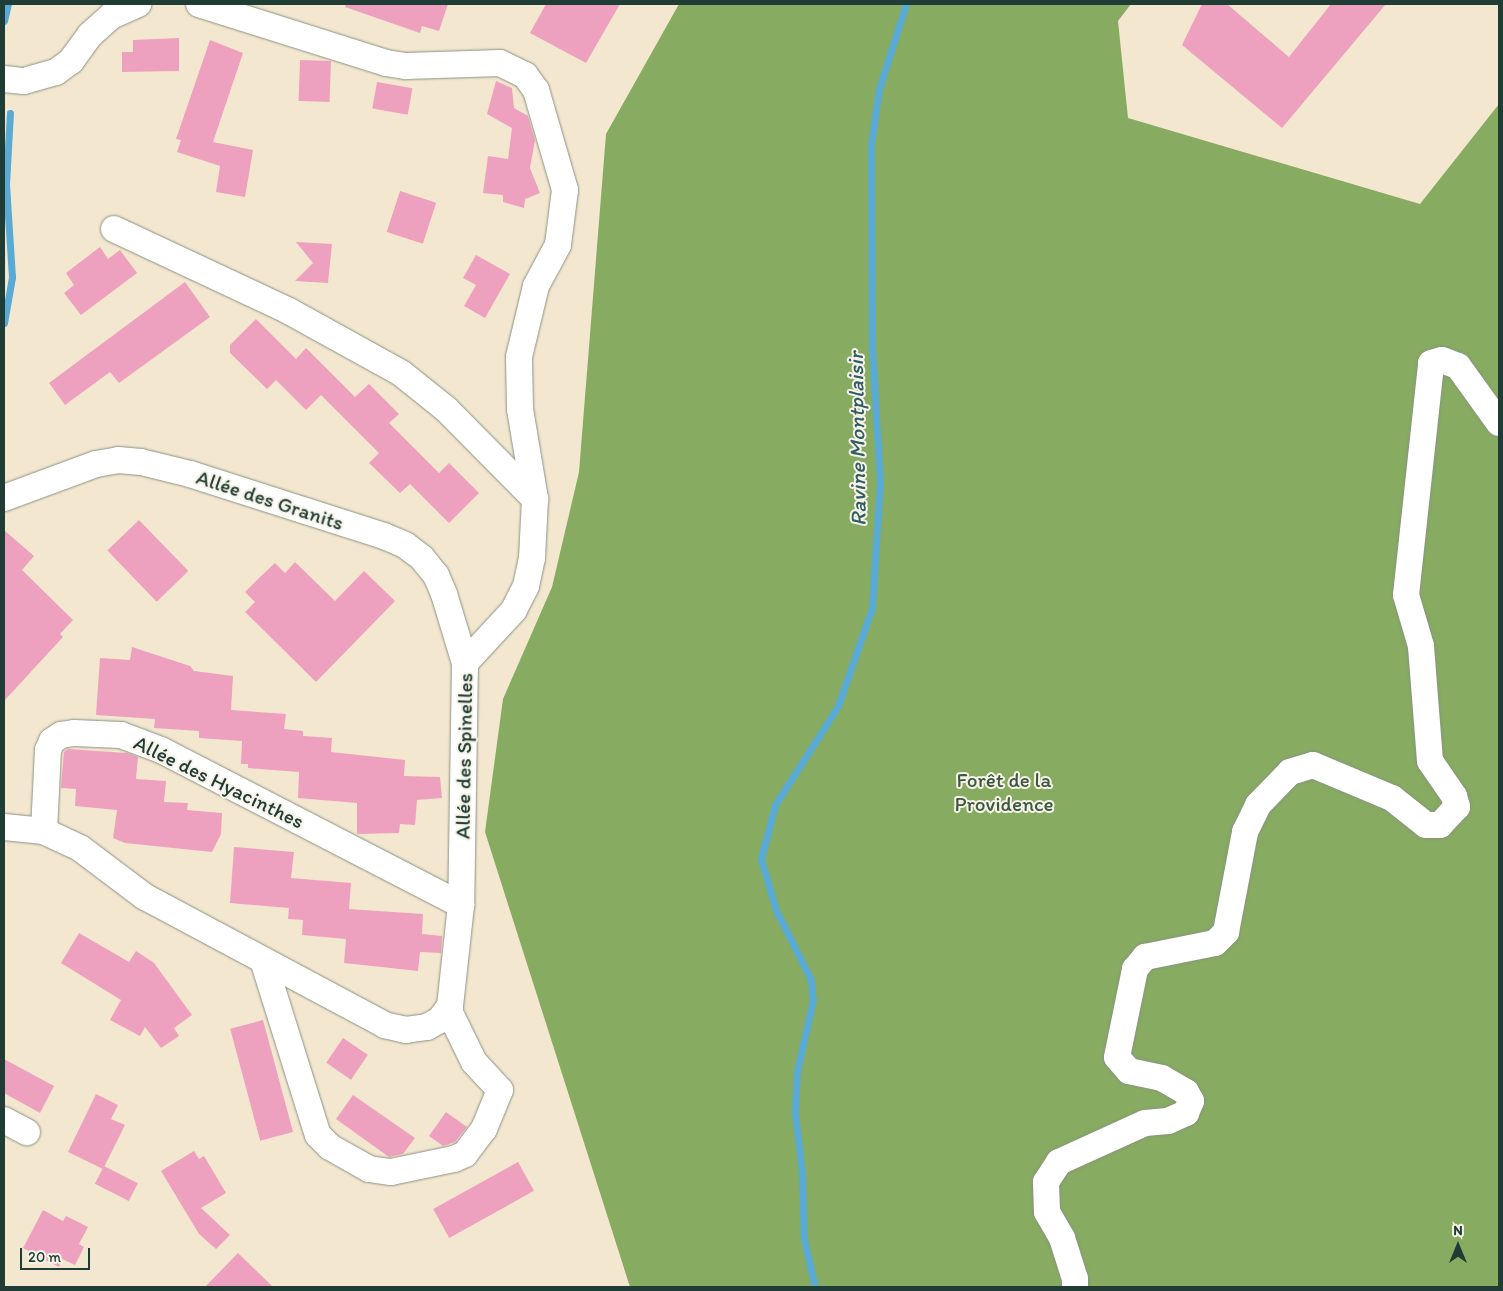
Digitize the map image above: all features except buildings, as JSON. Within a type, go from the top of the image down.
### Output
[{"type":"street","points":[[4,79],[24,81],[56,72],[71,61],[90,35],[111,16],[138,4]]},
{"type":"street","name":"Allée des Spinelles","points":[[200,4],[386,63],[406,66],[500,63],[525,76],[536,90],[565,190],[558,245],[536,286],[519,358],[520,409],[534,499],[532,558],[526,586],[514,610],[465,663],[461,905],[448,1009]]},
{"type":"street","points":[[114,228],[287,310],[401,373],[446,409],[534,499]]},
{"type":"street","points":[[1075,1287],[1075,1279],[1062,1238],[1047,1212],[1046,1182],[1059,1162],[1145,1123],[1168,1120],[1186,1113],[1191,1101],[1186,1092],[1162,1078],[1129,1071],[1117,1057],[1135,969],[1145,956],[1215,943],[1226,932],[1245,832],[1258,805],[1290,772],[1313,765],[1392,798],[1426,825],[1440,825],[1456,807],[1454,796],[1430,761],[1421,646],[1406,596],[1431,363],[1442,360],[1458,366],[1499,423]]},
{"type":"street","name":"Allée des Granits","points":[[4,498],[96,464],[118,460],[141,462],[190,474],[384,536],[416,554],[436,575],[465,663]]},
{"type":"street","name":"Allée des Hyacinthes","points":[[44,832],[48,750],[52,741],[61,734],[74,732],[121,735],[155,747],[461,905]]},
{"type":"street","points":[[4,827],[44,832],[80,848],[145,896],[385,1025],[406,1030],[426,1027],[440,1020],[448,1009],[474,1062],[500,1090],[484,1129],[465,1154],[454,1160],[391,1172],[369,1169],[330,1147],[318,1134],[263,960]]},
{"type":"street","points":[[4,1120],[27,1132]]},
{"type":"green space","name":"Forêt de la Providence","points":[[679,4],[1131,4],[1118,21],[1128,118],[1420,204],[1499,104],[1499,1287],[630,1287],[485,832],[503,699],[552,587],[579,472],[606,134]]},
{"type":"waterway","points":[[4,21],[8,4]]},
{"type":"waterway","name":"Ravine Montplaisir","points":[[815,1287],[804,1239],[802,1174],[795,1113],[797,1071],[813,1000],[811,980],[776,910],[761,859],[775,805],[838,706],[872,608],[880,482],[872,348],[871,145],[879,89],[906,4]]},
{"type":"waterway","points":[[4,323],[12,277],[6,184],[10,113]]}]
